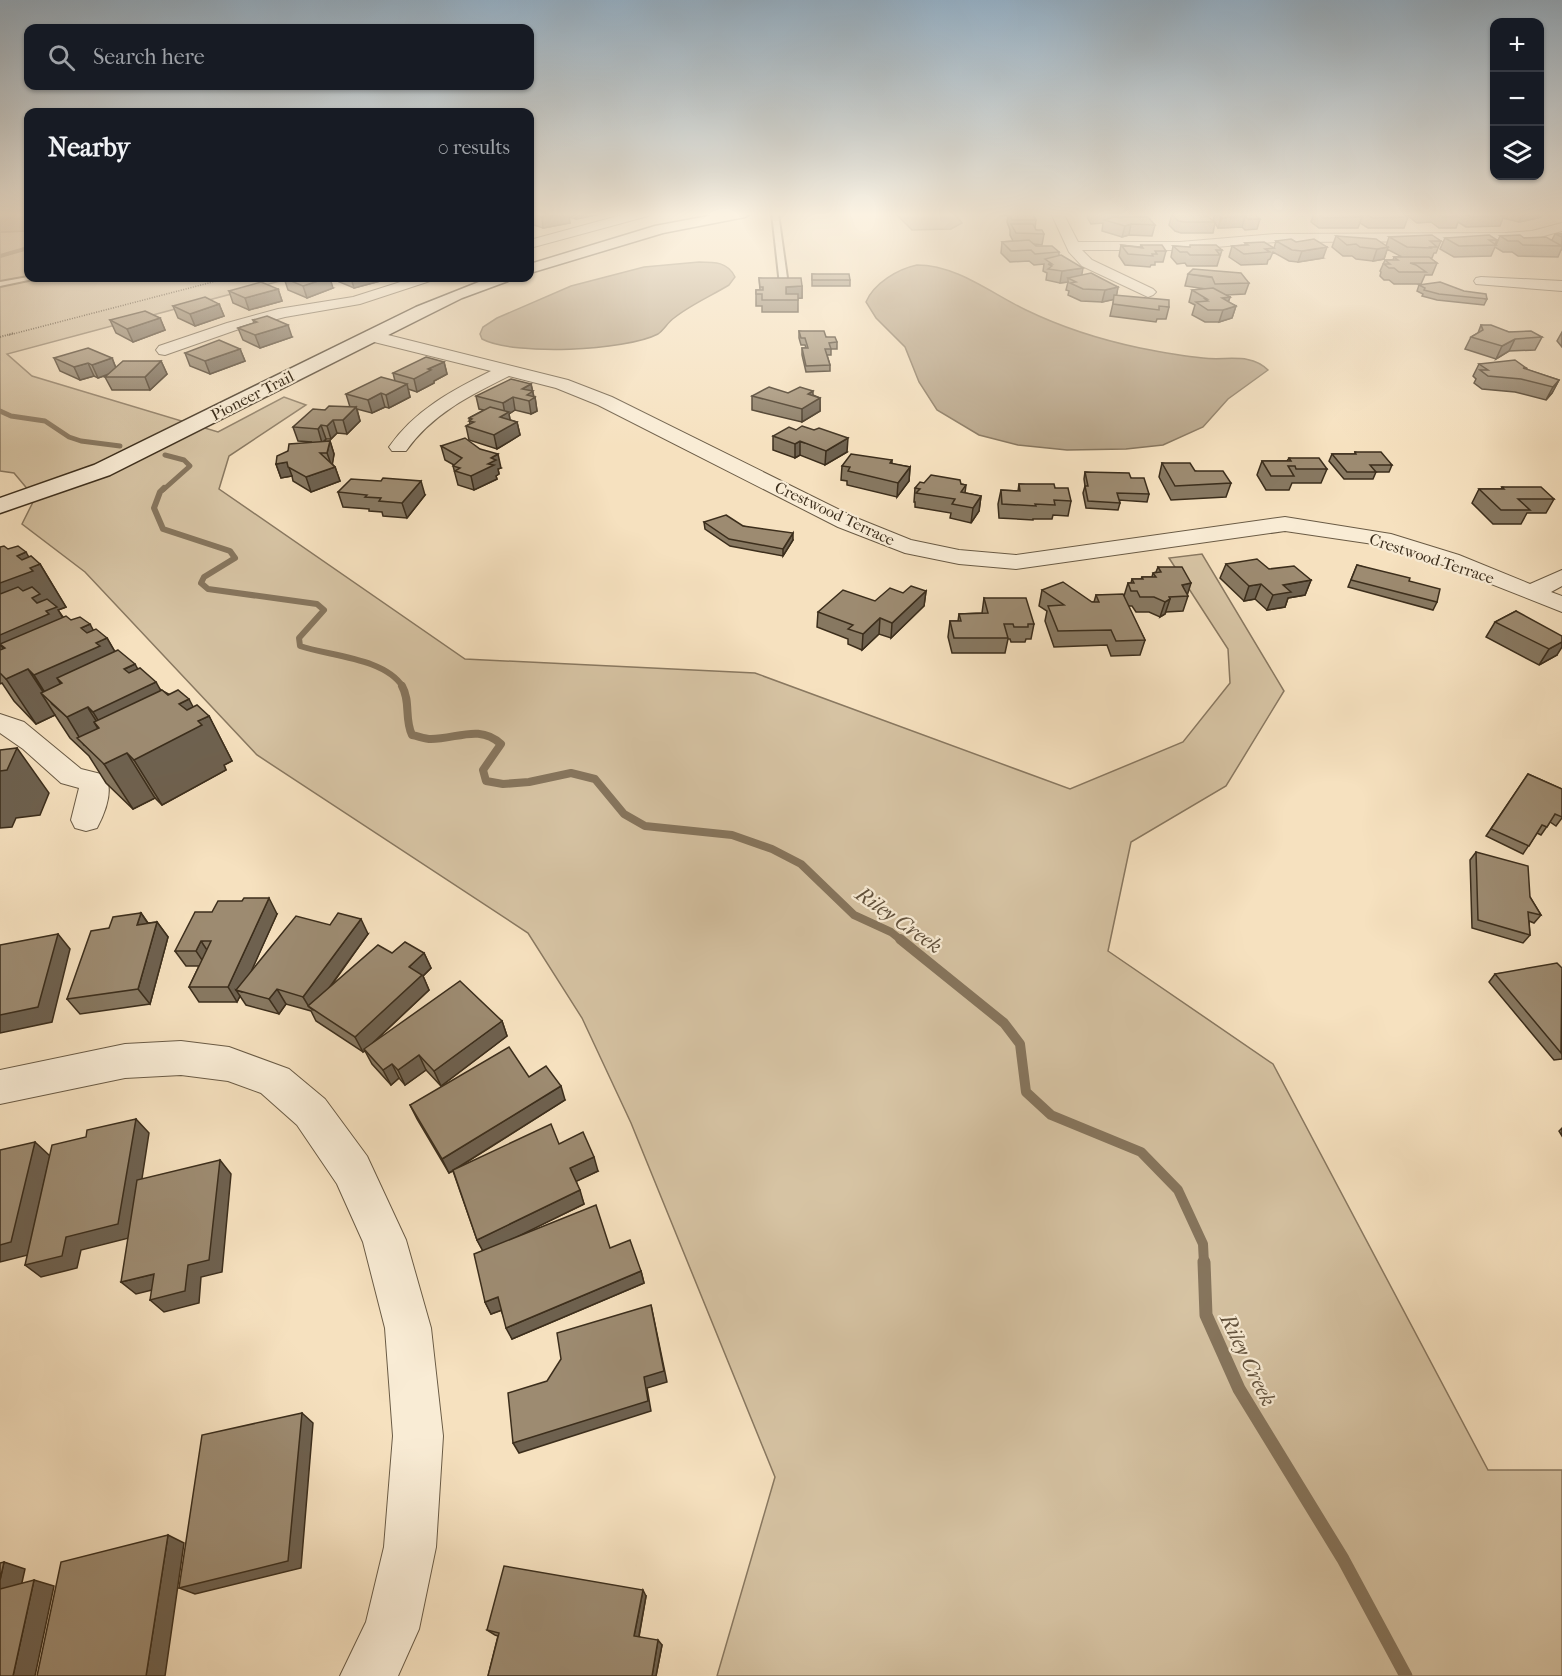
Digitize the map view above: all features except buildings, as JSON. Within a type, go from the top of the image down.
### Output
[{"type":"main road","name":"Pioneer Trail","points":[[0,506],[102,470],[466,291]]},
{"type":"street","points":[[165,350],[233,326],[284,312],[355,300],[387,291]]},
{"type":"street","name":"Crestwood Terrace","points":[[372,336],[562,384],[605,401],[846,522],[905,546],[959,557],[1016,562],[1285,524],[1383,539],[1451,560],[1562,605]]},
{"type":"street","points":[[399,447],[407,434],[424,417],[454,396],[507,370]]},
{"type":"street","points":[[1532,592],[1562,577]]},
{"type":"street","points":[[0,723],[14,728],[72,776],[94,782],[86,820]]},
{"type":"street","points":[[0,1087],[125,1061],[180,1058],[229,1064],[275,1082],[310,1112],[352,1170],[384,1240],[408,1328],[418,1436],[410,1547],[392,1629],[368,1676]]},
{"type":"path","points":[[0,337],[177,291]]},
{"type":"shaded area","points":[[0,291],[242,291],[7,354],[32,376],[218,432],[284,397],[306,405],[229,456],[219,489],[465,659],[755,673],[1070,789],[1183,742],[1230,683],[1228,649],[1169,558],[1202,554],[1284,691],[1226,786],[1131,842],[1108,951],[1273,1064],[1488,1470],[1562,1470],[1562,1676],[717,1676],[775,1477],[631,1123],[582,1018],[528,933],[257,755],[85,572],[22,524],[35,498],[14,473],[0,471]]},
{"type":"shaded area","points":[[559,291],[718,291],[680,313],[658,334],[642,340],[596,348],[518,348],[482,339],[480,334],[483,327],[497,318]]},
{"type":"shaded area","points":[[873,291],[991,291],[1039,316],[1096,337],[1179,355],[1212,359],[1246,359],[1261,364],[1268,370],[1228,399],[1203,427],[1163,445],[1126,449],[1067,450],[1018,445],[979,435],[937,410],[919,382],[905,347],[876,318],[866,302]]},
{"type":"waterway","name":"Riley Creek","points":[[0,411],[11,416],[45,421],[69,437],[81,441],[120,446]]},
{"type":"waterway","name":"Riley Creek","points":[[163,490],[190,466],[184,460],[165,455]]},
{"type":"waterway","name":"Riley Creek","points":[[164,488],[154,508],[163,529],[230,551],[235,558],[204,577],[201,583],[208,589],[317,604],[324,610],[299,638],[300,646],[370,664],[395,677],[403,687]]},
{"type":"waterway","name":"Riley Creek","points":[[402,686],[412,735],[431,739],[476,734],[493,738],[501,744],[483,770],[486,781],[503,784],[529,782],[571,773],[595,779],[624,814],[645,826],[732,835],[772,849],[801,864],[854,915],[891,932],[901,940]]},
{"type":"waterway","name":"Riley Creek","points":[[900,939],[1004,1023],[1020,1044],[1026,1092],[1051,1115],[1141,1152],[1178,1190],[1203,1244],[1204,1264]]},
{"type":"waterway","name":"Riley Creek","points":[[1204,1262],[1206,1315],[1239,1389],[1343,1559],[1406,1676]]}]
